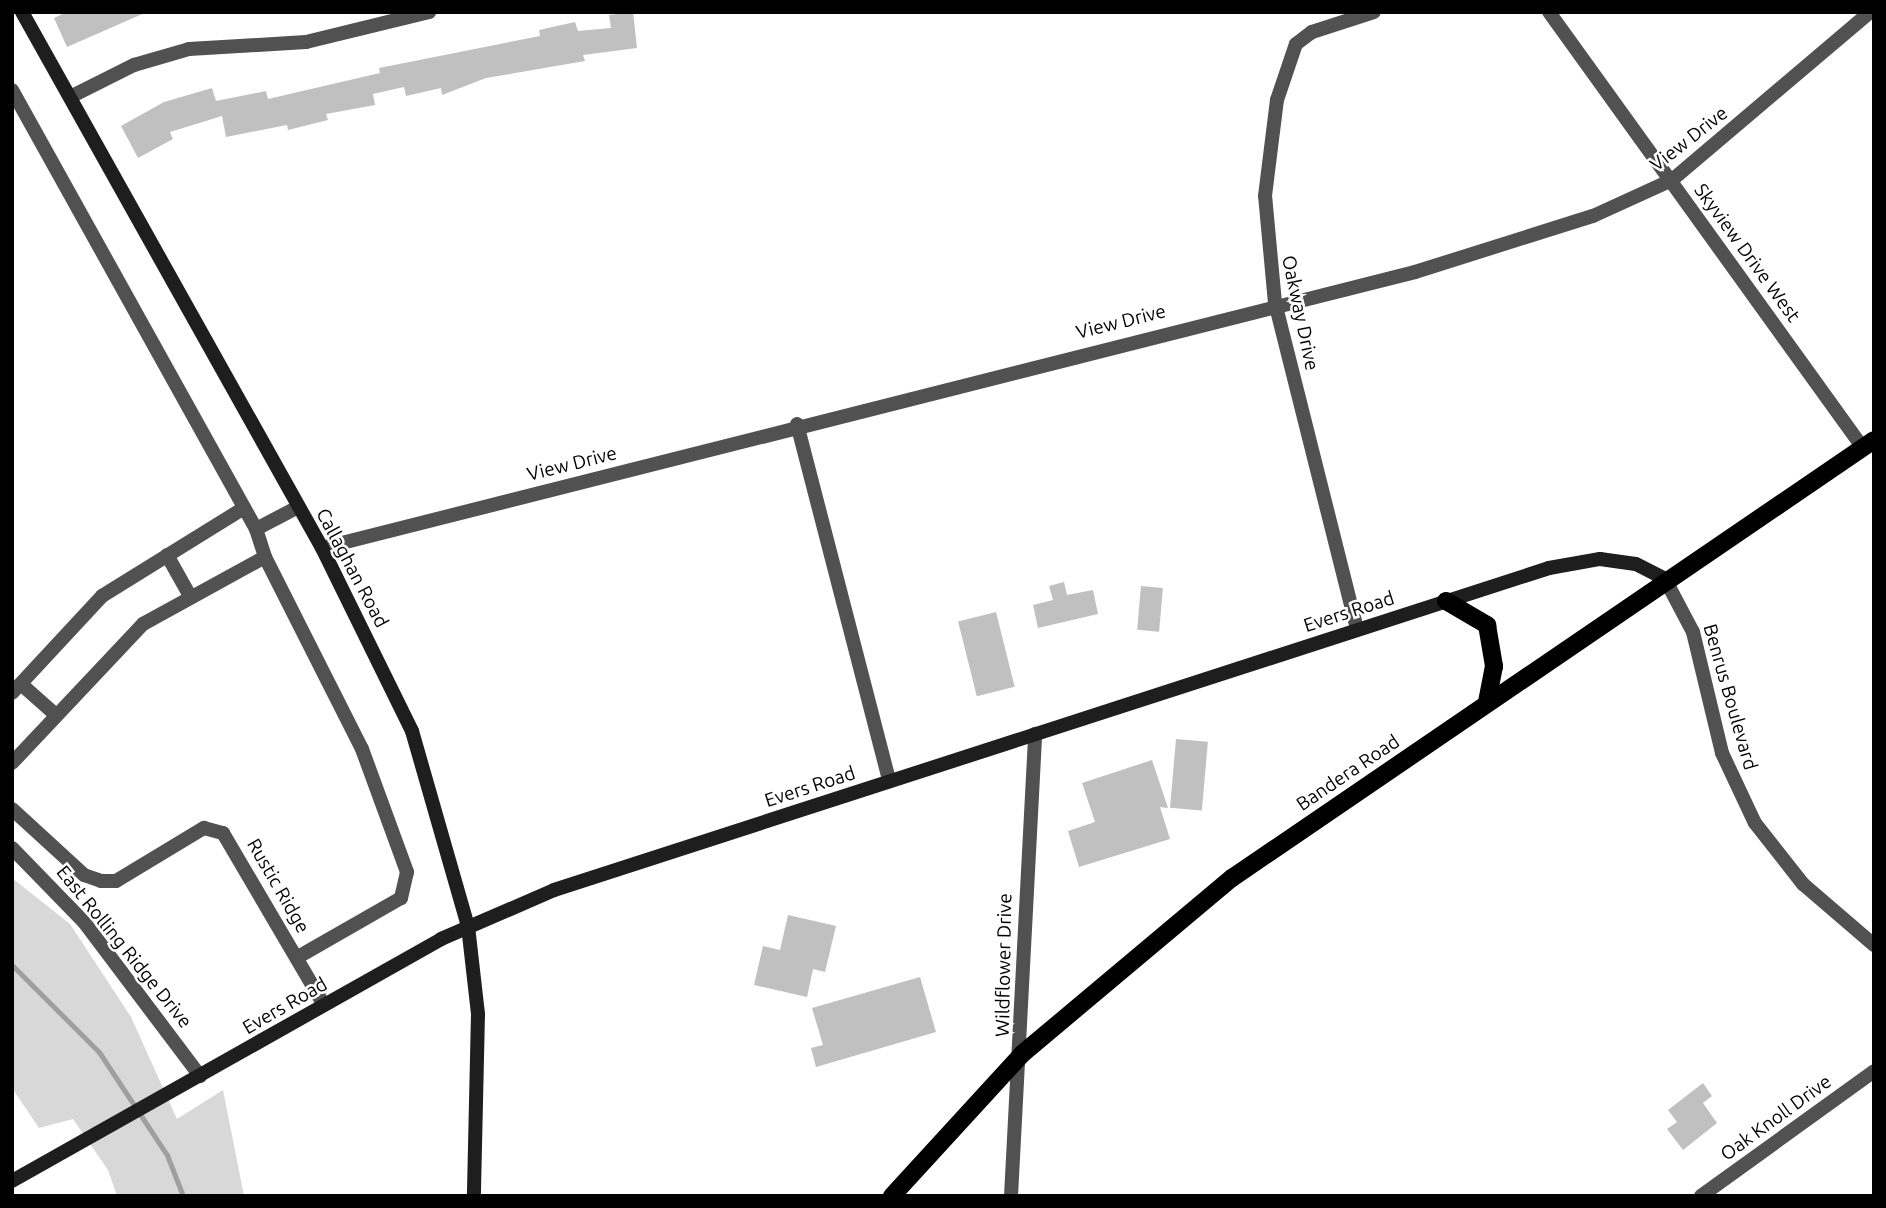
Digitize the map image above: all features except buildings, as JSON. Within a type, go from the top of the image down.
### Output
[{"type":"main road","name":"Callaghan Road","points":[[22,12],[321,548],[412,731],[468,926],[478,1014],[474,1196]]},
{"type":"main road","name":"Bandera Road","points":[[892,1196],[1022,1054],[1232,878],[1665,579],[1869,444]]},
{"type":"main road","name":"Evers Road","points":[[12,1181],[468,926],[554,890],[1549,568],[1600,559],[1636,564],[1665,579]]},
{"type":"main road","points":[[1446,601],[1487,625],[1494,666],[1487,703]]},
{"type":"street","points":[[70,97],[134,65],[189,49],[306,41],[429,12]]},
{"type":"street","name":"Oakway Drive","points":[[1357,629],[1275,303],[1265,197],[1282,80],[1302,39],[1374,12]]},
{"type":"street","name":"Skyview Drive West","points":[[1549,12],[1599,88],[1672,180],[1869,444]]},
{"type":"street","name":"View Drive","points":[[321,548],[797,424],[1275,303],[1466,258],[1593,216],[1672,180],[1870,12]]},
{"type":"street","points":[[12,90],[256,529],[265,556],[190,596],[131,636],[12,763]]},
{"type":"street","points":[[797,424],[890,782]]},
{"type":"street","points":[[256,529],[298,507]]},
{"type":"street","points":[[57,715],[17,688],[102,596],[244,508]]},
{"type":"street","points":[[167,555],[190,596]]},
{"type":"street","name":"Evers Road","points":[[265,556],[362,749],[407,872],[406,892],[298,957]]},
{"type":"street","name":"Benrus Boulevard","points":[[1665,579],[1693,632],[1722,753],[1755,822],[1802,884],[1874,945]]},
{"type":"street","name":"Wildflower Drive","points":[[1011,1196],[1022,1054],[1025,878],[1035,734]]},
{"type":"street","name":"East Rolling Ridge Drive","points":[[12,809],[84,875],[101,881]]},
{"type":"street","name":"Rustic Ridge","points":[[101,881],[116,881],[204,828],[216,829],[232,844],[324,1005]]},
{"type":"street","name":"East Rolling Ridge Drive","points":[[12,848],[84,922],[200,1076]]},
{"type":"street","name":"Oak Knoll Drive","points":[[1701,1196],[1874,1072]]},
{"type":"shaded area","points":[[12,878],[70,924],[131,1017],[177,1119],[223,1090],[244,1196],[117,1196],[108,1170],[73,1119],[39,1128],[12,1088]]},
{"type":"waterway","points":[[12,965],[99,1052],[167,1155],[183,1196]]}]
